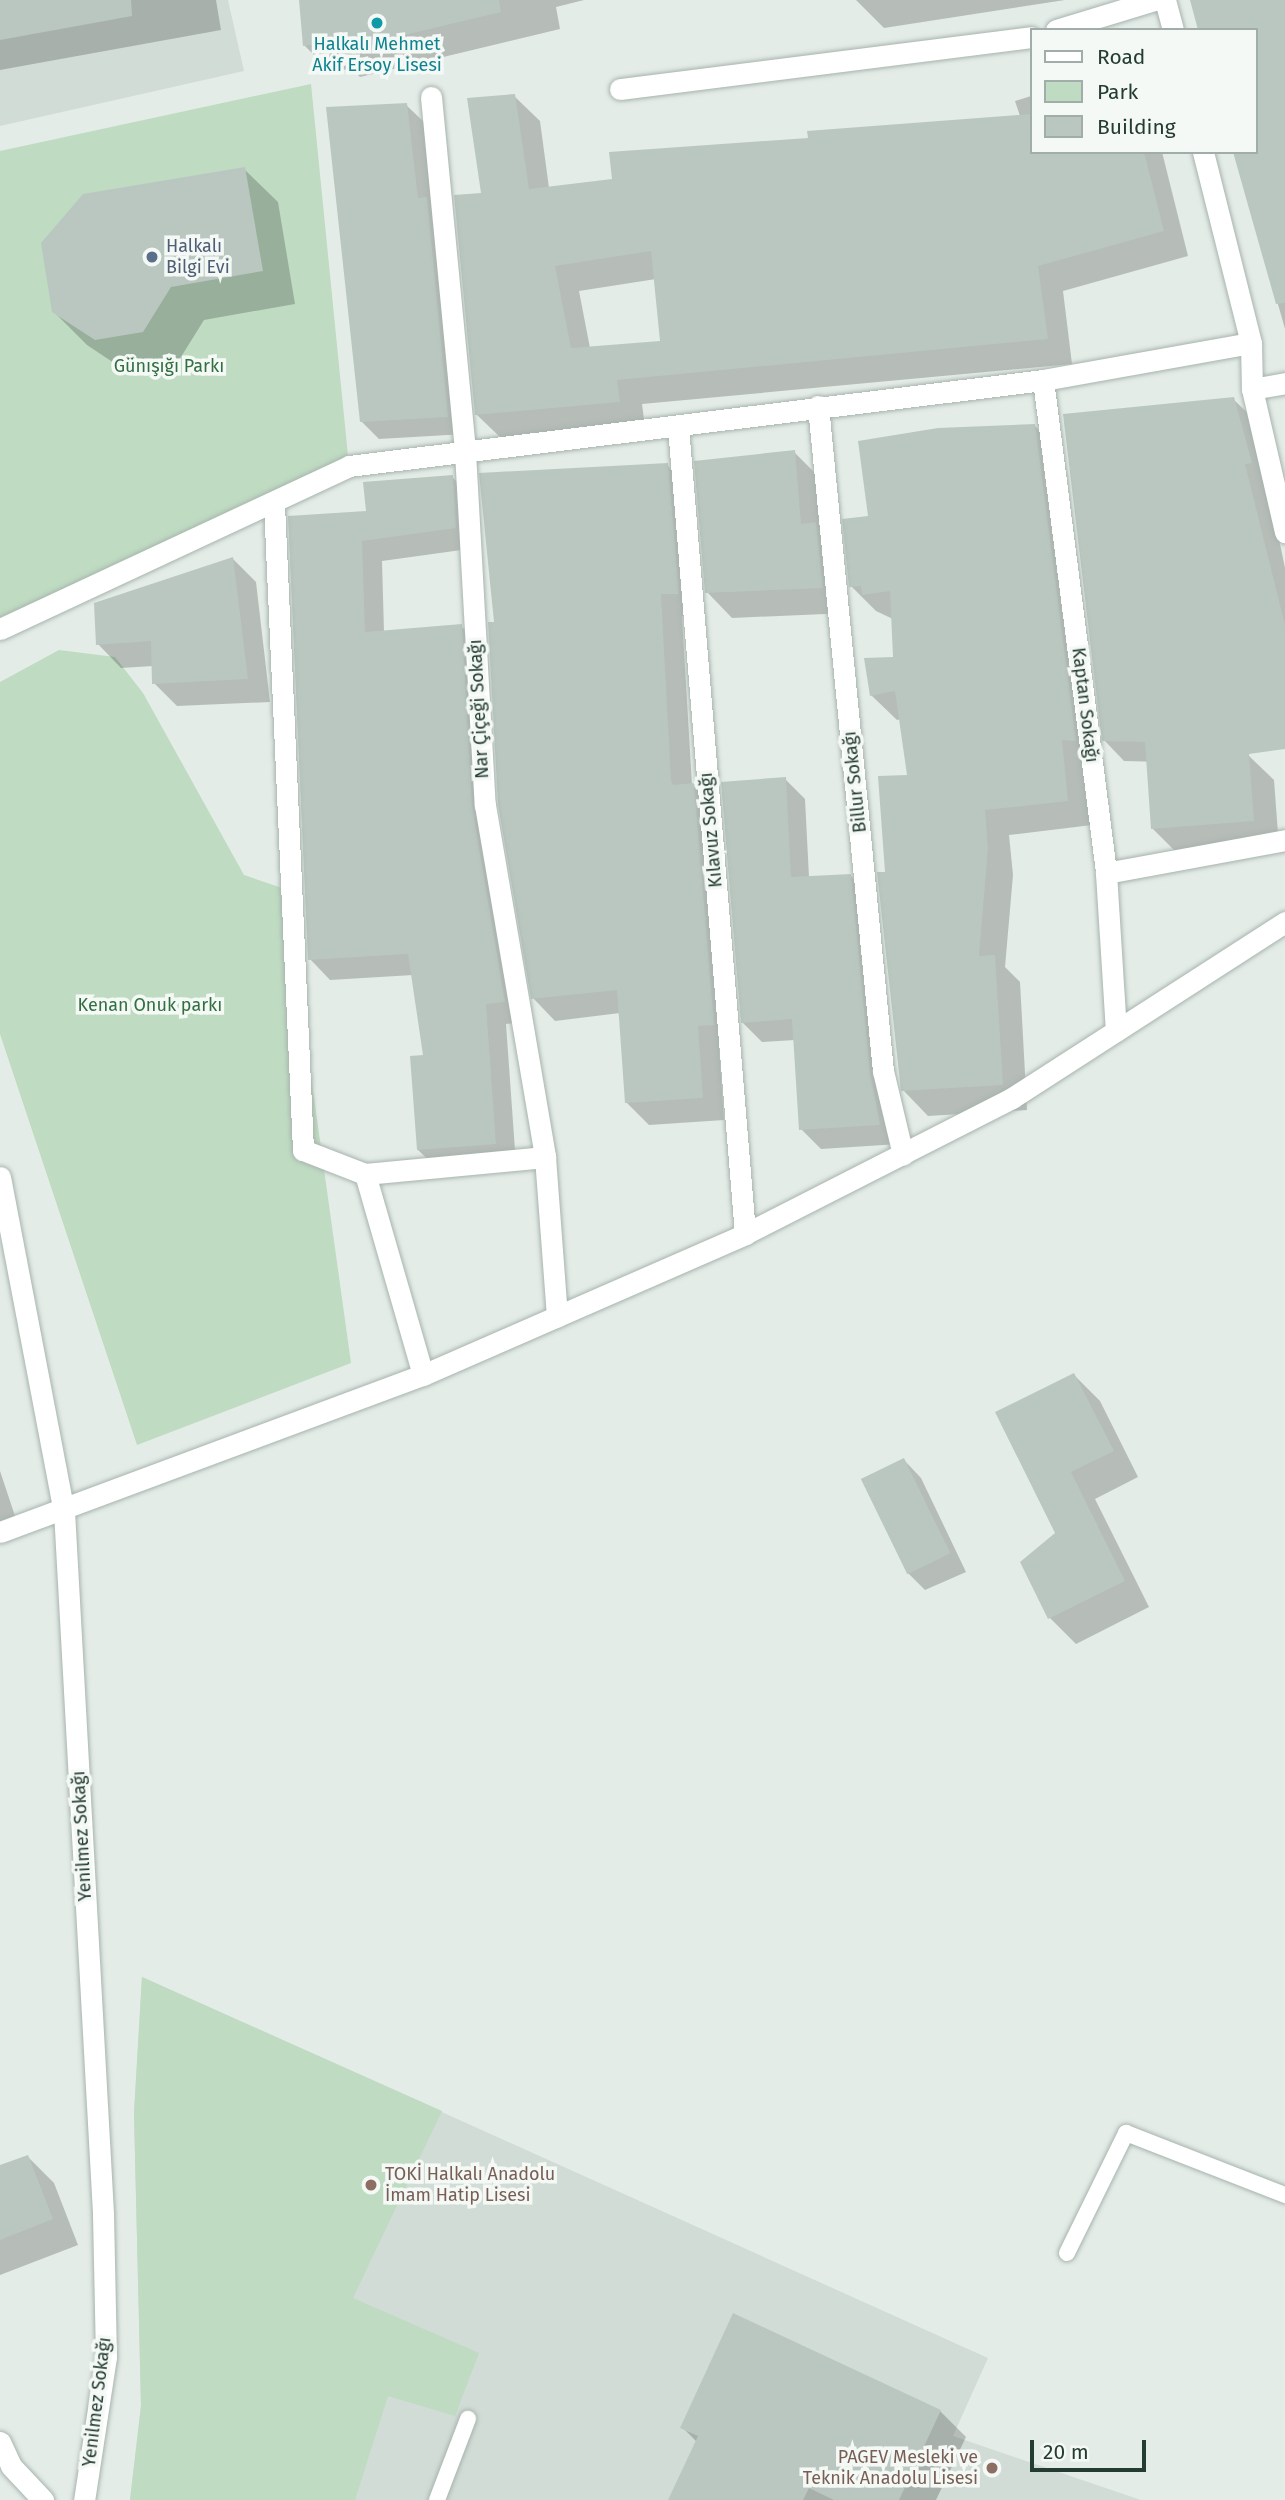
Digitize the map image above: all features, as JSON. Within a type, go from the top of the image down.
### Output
[{"type":"street","points":[[1063,28],[1155,0]]},
{"type":"street","points":[[1165,0],[1172,28]]},
{"type":"street","points":[[620,89],[1030,37]]},
{"type":"street","name":"Nar Çiçeği Sokağı","points":[[430,97],[465,452],[485,805],[545,1157],[557,1317]]},
{"type":"street","points":[[1204,154],[1251,343],[1252,389],[1285,532]]},
{"type":"street","points":[[0,629],[274,504],[349,466],[1043,380],[1251,343]]},
{"type":"street","name":"Kaptan Sokağı","points":[[1043,380],[1106,873],[1116,1031]]},
{"type":"street","points":[[1252,389],[1285,383]]},
{"type":"street","name":"Billur Sokağı","points":[[818,406],[883,1071],[903,1155]]},
{"type":"street","name":"Kılavuz Sokağı","points":[[678,427],[745,1234]]},
{"type":"street","points":[[274,504],[303,1150],[365,1174],[545,1157]]},
{"type":"street","points":[[1106,873],[1285,840]]},
{"type":"street","points":[[0,1532],[64,1511],[423,1375],[745,1234],[1012,1098],[1285,922]]},
{"type":"street","points":[[365,1174],[423,1375]]},
{"type":"street","name":"Yenilmez Sokağı","points":[[0,1177],[64,1511],[103,2214],[106,2357],[85,2500]]},
{"type":"street","points":[[0,2442],[11,2466],[43,2500]]},
{"type":"lane","points":[[1067,2253],[1126,2133],[1285,2194]]},
{"type":"lane","points":[[437,2500],[468,2419]]},
{"type":"shaded area","points":[[0,0],[228,0],[244,71],[0,126]]},
{"type":"shaded area","name":"TOKİ Halkalı Anadolu İmam Hatip Lisesi","points":[[142,1977],[988,2358],[953,2436],[1141,2500],[130,2500],[141,2406],[134,2113]]},
{"type":"green space","name":"Günışığı Parkı","points":[[311,84],[349,466],[0,629],[0,151]]},
{"type":"green space","name":"Kenan Onuk parkı","points":[[59,650],[115,657],[143,693],[244,875],[285,889],[351,1363],[137,1445],[0,1034],[0,682]]},
{"type":"green space","points":[[142,1977],[442,2111],[353,2298],[479,2353],[455,2416],[388,2396],[355,2500],[130,2500],[141,2406],[134,2113]]},
{"type":"building","points":[[0,0],[131,0],[132,16],[0,40]]},
{"type":"building","name":"Halkalı Mehmet Akif Ersoy Lisesi","points":[[299,0],[499,0],[501,12],[333,52],[333,42],[303,46]]},
{"type":"building","points":[[1190,0],[1285,0],[1285,303],[1276,304],[1234,154],[1257,154],[1257,28],[1197,28]]},
{"type":"building","points":[[515,94],[529,189],[612,179],[609,152],[808,138],[807,131],[1030,114],[1030,154],[1145,154],[1164,231],[1038,266],[1048,339],[617,380],[620,402],[475,415],[454,195],[481,193],[467,98]],"holes":[[[651,251],[660,341],[571,348],[555,266]]]},
{"type":"building","points":[[407,103],[418,198],[427,197],[448,417],[360,422],[326,107]]},
{"type":"building","name":"Halkalı Bilgi Evi","points":[[245,167],[263,271],[171,287],[143,332],[95,340],[52,312],[41,243],[83,194]]},
{"type":"building","points":[[1234,397],[1252,463],[1245,464],[1285,625],[1285,749],[1249,754],[1254,821],[1151,829],[1145,742],[1102,741],[1063,414]]},
{"type":"building","points":[[1035,424],[1076,741],[1062,740],[1068,801],[985,810],[988,848],[979,956],[995,955],[1003,1085],[901,1091],[877,872],[885,872],[878,776],[907,775],[895,691],[870,696],[864,658],[893,657],[890,591],[862,595],[861,586],[849,587],[842,519],[868,516],[858,441],[938,428]]},
{"type":"building","points":[[795,450],[801,524],[816,522],[823,588],[705,593],[694,461]]},
{"type":"building","points":[[668,463],[679,594],[661,594],[671,780],[673,785],[694,783],[714,1025],[698,1026],[703,1098],[625,1103],[617,990],[531,999],[498,804],[488,622],[494,622],[479,473]]},
{"type":"building","points":[[453,475],[456,528],[362,541],[365,632],[462,624],[472,806],[505,1002],[486,1004],[496,1144],[417,1150],[410,1056],[423,1055],[408,954],[308,960],[288,516],[366,511],[363,482]]},
{"type":"building","points":[[233,557],[248,679],[152,684],[151,641],[96,645],[94,603]]},
{"type":"building","points":[[786,777],[791,877],[851,874],[870,1072],[880,1125],[799,1130],[792,1019],[741,1023],[721,782]]},
{"type":"building","points":[[1074,1373],[1114,1451],[1071,1472],[1125,1581],[1048,1619],[1020,1562],[1055,1533],[995,1412]]},
{"type":"building","points":[[904,1458],[950,1553],[907,1574],[861,1479]]},
{"type":"building","points":[[28,2155],[53,2219],[0,2240],[0,2165]]},
{"type":"building","points":[[733,2313],[941,2410],[899,2500],[834,2500],[809,2488],[803,2500],[668,2500],[698,2436],[680,2428]]},
{"type":"place","name":"Halkalı Mehmet Akif Ersoy Lisesi","points":[[377,23]]},
{"type":"place","name":"Halkalı Bilgi Evi","points":[[152,257]]},
{"type":"place","name":"TOKİ Halkalı Anadolu İmam Hatip Lisesi","points":[[371,2185]]},
{"type":"place","name":"PAGEV Mesleki ve Teknik Anadolu Lisesi","points":[[992,2468]]}]
